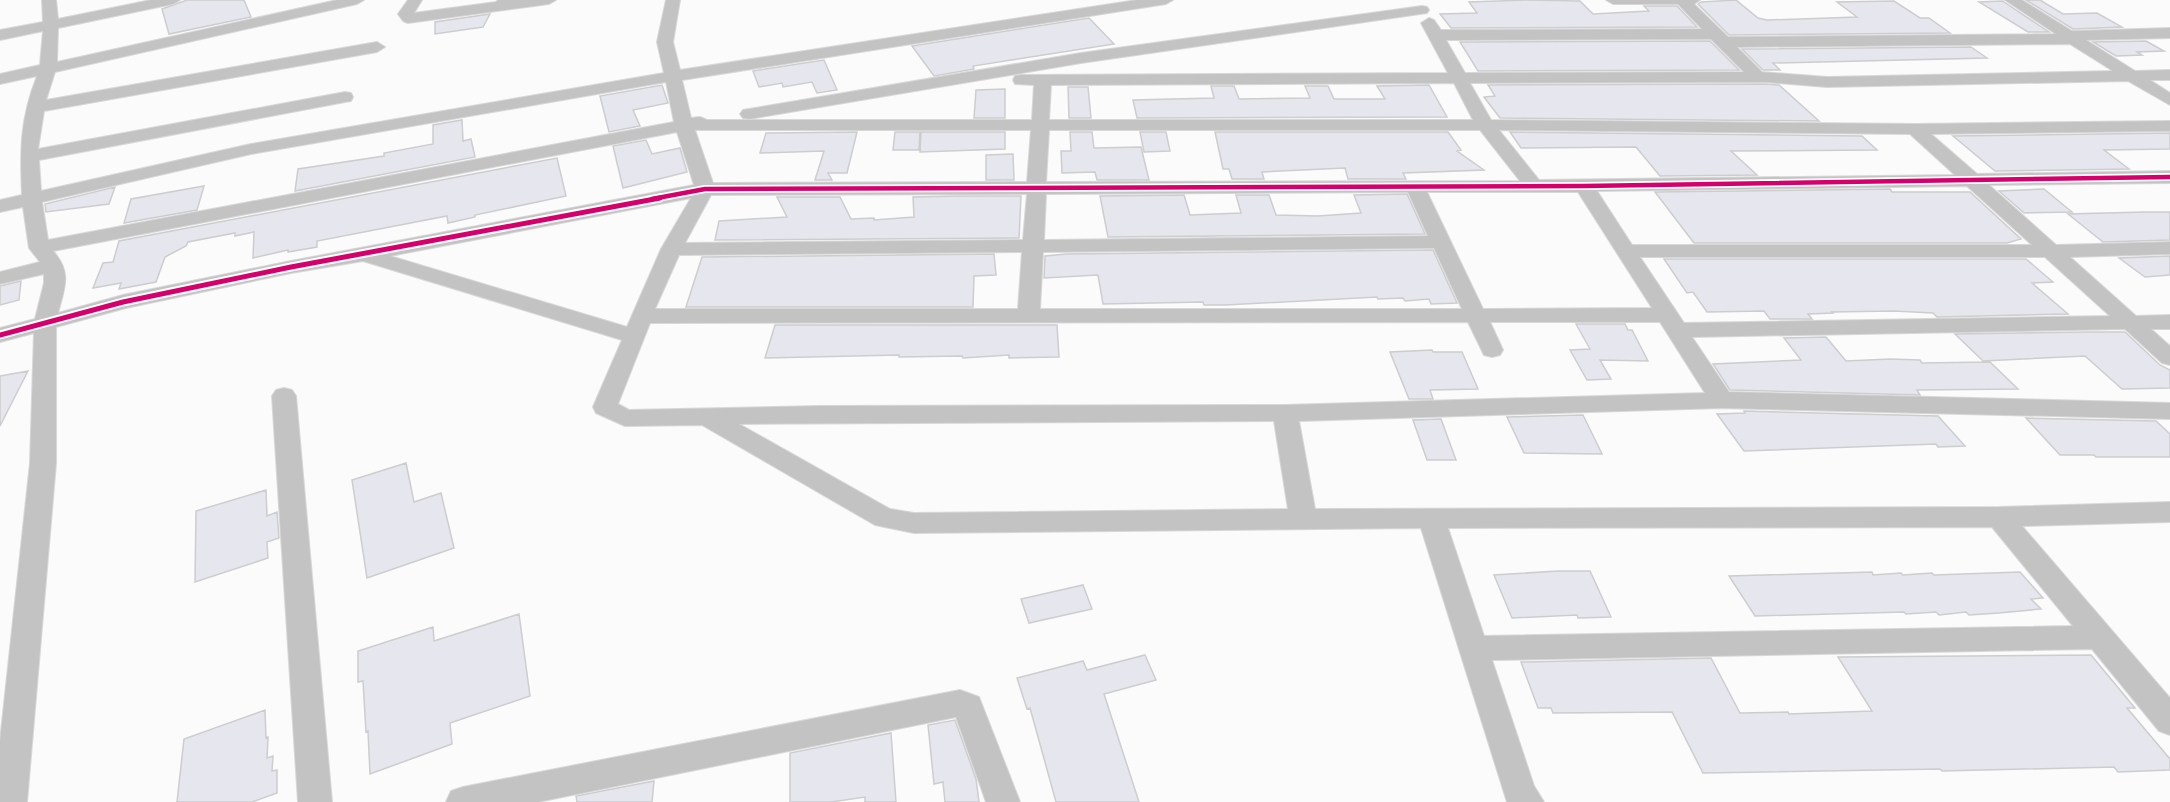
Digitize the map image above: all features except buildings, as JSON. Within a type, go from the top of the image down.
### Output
[{"type":"street","points":[[10,802],[43,463],[45,322],[55,283],[32,199],[29,141],[36,107],[48,69],[51,25],[49,0]]},
{"type":"street","points":[[0,35],[172,0]]},
{"type":"street","points":[[0,79],[357,0]]},
{"type":"street","points":[[415,0],[406,14],[408,18],[503,3],[549,0]]},
{"type":"street","points":[[673,0],[664,42],[684,125],[705,189],[671,249],[605,407],[625,418],[819,414],[1285,413],[1722,400],[2170,411]]},
{"type":"street","points":[[0,207],[251,149],[672,76],[1166,0]]},
{"type":"street","points":[[1613,0],[1692,0]]},
{"type":"street","points":[[1682,0],[1758,77]]},
{"type":"street","points":[[2012,0],[2170,100]]},
{"type":"street","points":[[0,278],[46,256],[684,125],[975,75],[1420,5],[1485,125],[1534,186]]},
{"type":"street","points":[[1436,35],[1719,38],[2070,37],[2170,33]]},
{"type":"street","points":[[36,107],[377,47]]},
{"type":"street","points":[[975,75],[982,80],[1460,76],[1758,77],[1827,82],[2170,75]]},
{"type":"street","points":[[1029,315],[1043,80]]},
{"type":"street","points":[[30,156],[345,97]]},
{"type":"street","points":[[684,125],[1039,127],[1485,125],[1916,129],[2170,126]]},
{"type":"street","points":[[1916,129],[2128,323],[2170,358]]},
{"type":"street","points":[[0,335],[156,295],[291,267],[705,189],[1038,186],[1584,186],[1972,182],[2170,177]]},
{"type":"street","points":[[1584,186],[1722,400]]},
{"type":"street","points":[[1415,187],[1492,350]]},
{"type":"street","points":[[671,249],[1442,242]]},
{"type":"street","points":[[1627,251],[2049,251],[2170,248]]},
{"type":"street","points":[[363,255],[638,326],[1029,315],[1476,314],[1672,322],[2170,322]]},
{"type":"street","points":[[284,396],[315,802]]},
{"type":"street","points":[[1285,413],[1303,519]]},
{"type":"street","points":[[706,416],[884,518],[914,523],[1303,519],[1999,518],[2170,512]]},
{"type":"street","points":[[1999,518],[2170,721]]},
{"type":"street","points":[[1431,519],[1520,794],[1527,802]]},
{"type":"street","points":[[1472,648],[2100,637]]},
{"type":"street","points":[[463,802],[960,703],[968,706],[1003,802]]},
{"type":"cycle path","points":[[0,335],[123,302],[291,267],[705,189],[1584,186],[2170,177]]}]
